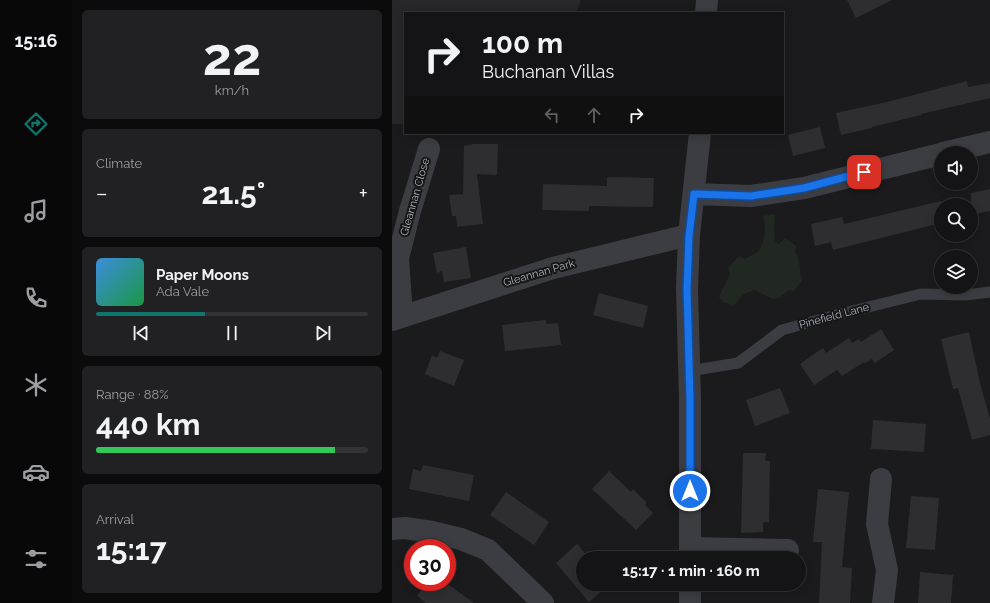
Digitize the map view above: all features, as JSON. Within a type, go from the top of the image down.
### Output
[{"type":"street","points":[[706,12],[707,0]]},
{"type":"street","points":[[690,551],[687,289],[689,236],[700,134]]},
{"type":"street","points":[[973,146],[990,142]]},
{"type":"street","name":"Gleannan Close","points":[[397,318],[398,258],[410,211],[429,149]]},
{"type":"street","points":[[694,194],[751,196],[804,188],[934,155]]},
{"type":"street","name":"Gleannan Park","points":[[397,318],[552,268],[689,236]]},
{"type":"street","points":[[881,479],[877,524],[887,570],[883,603]]},
{"type":"street","points":[[392,529],[405,528],[432,532],[461,539],[488,550],[535,600]]},
{"type":"street","points":[[755,551],[788,550]]},
{"type":"street","points":[[690,591],[690,603]]},
{"type":"lane","name":"Pinefield Lane","points":[[689,371],[738,363],[782,330],[840,314],[921,294],[966,295],[990,292]]},
{"type":"shaded area","points":[[392,0],[581,0],[576,12],[404,12],[404,124],[392,124]]},
{"type":"shaded area","points":[[775,214],[775,241],[779,244],[785,238],[796,246],[795,253],[798,257],[800,274],[803,279],[794,291],[789,290],[779,298],[773,299],[754,290],[744,294],[734,305],[724,303],[719,297],[730,274],[728,268],[739,256],[745,259],[759,250],[765,233],[763,216]]},
{"type":"building","points":[[847,0],[892,0],[856,18]]},
{"type":"building","points":[[967,81],[968,87],[990,83],[990,98],[841,135],[836,113],[887,102]]},
{"type":"building","points":[[820,127],[825,148],[793,156],[788,135]]},
{"type":"building","points":[[473,144],[498,144],[497,175],[477,174],[483,224],[457,227],[456,216],[452,216],[449,195],[463,194],[464,146]]},
{"type":"building","points":[[607,177],[654,178],[653,207],[589,206],[589,211],[542,210],[543,184],[607,186]]},
{"type":"building","points":[[990,189],[990,211],[978,214],[978,198],[971,198],[971,193]]},
{"type":"building","points":[[934,203],[934,225],[833,250],[831,242],[815,246],[811,224],[842,217],[844,224]]},
{"type":"building","points":[[466,247],[471,278],[444,282],[442,271],[437,273],[433,253]]},
{"type":"building","points":[[599,293],[648,306],[643,328],[593,315]]},
{"type":"building","points":[[546,320],[546,324],[558,323],[561,345],[505,351],[502,325]]},
{"type":"building","points":[[881,329],[894,350],[875,363],[872,359],[865,363],[864,362],[842,376],[837,370],[814,385],[800,364],[823,348],[826,353],[849,338],[852,343],[859,339],[861,342]]},
{"type":"building","points":[[969,332],[980,383],[990,419],[990,435],[972,440],[958,388],[953,389],[941,339]]},
{"type":"building","points":[[440,351],[464,360],[454,386],[425,374],[432,355],[437,358]]},
{"type":"building","points":[[780,388],[790,413],[755,426],[746,400]]},
{"type":"building","points":[[873,420],[926,424],[924,452],[871,449]]},
{"type":"building","points":[[743,453],[766,453],[765,461],[770,461],[769,522],[763,522],[763,532],[741,533]]},
{"type":"building","points":[[423,465],[474,475],[469,501],[409,489],[413,469],[421,471]]},
{"type":"building","points":[[609,471],[631,492],[633,489],[647,503],[645,505],[653,513],[636,530],[592,489]]},
{"type":"building","points":[[818,489],[849,492],[842,567],[852,568],[850,603],[819,603],[822,542],[813,542]]},
{"type":"building","points":[[506,492],[549,522],[534,545],[490,515]]},
{"type":"building","points":[[911,496],[939,498],[935,550],[906,548]]},
{"type":"building","points":[[577,544],[583,551],[576,551],[576,587],[556,563]]},
{"type":"building","points":[[920,572],[953,575],[951,603],[918,603]]},
{"type":"building","points":[[456,590],[474,603],[426,603],[417,596],[421,591]]},
{"type":"building","points":[[580,591],[602,591],[589,602]]},
{"type":"route","points":[[690,491],[690,399],[687,289],[689,236],[694,194],[751,196],[804,188],[864,172]]}]
